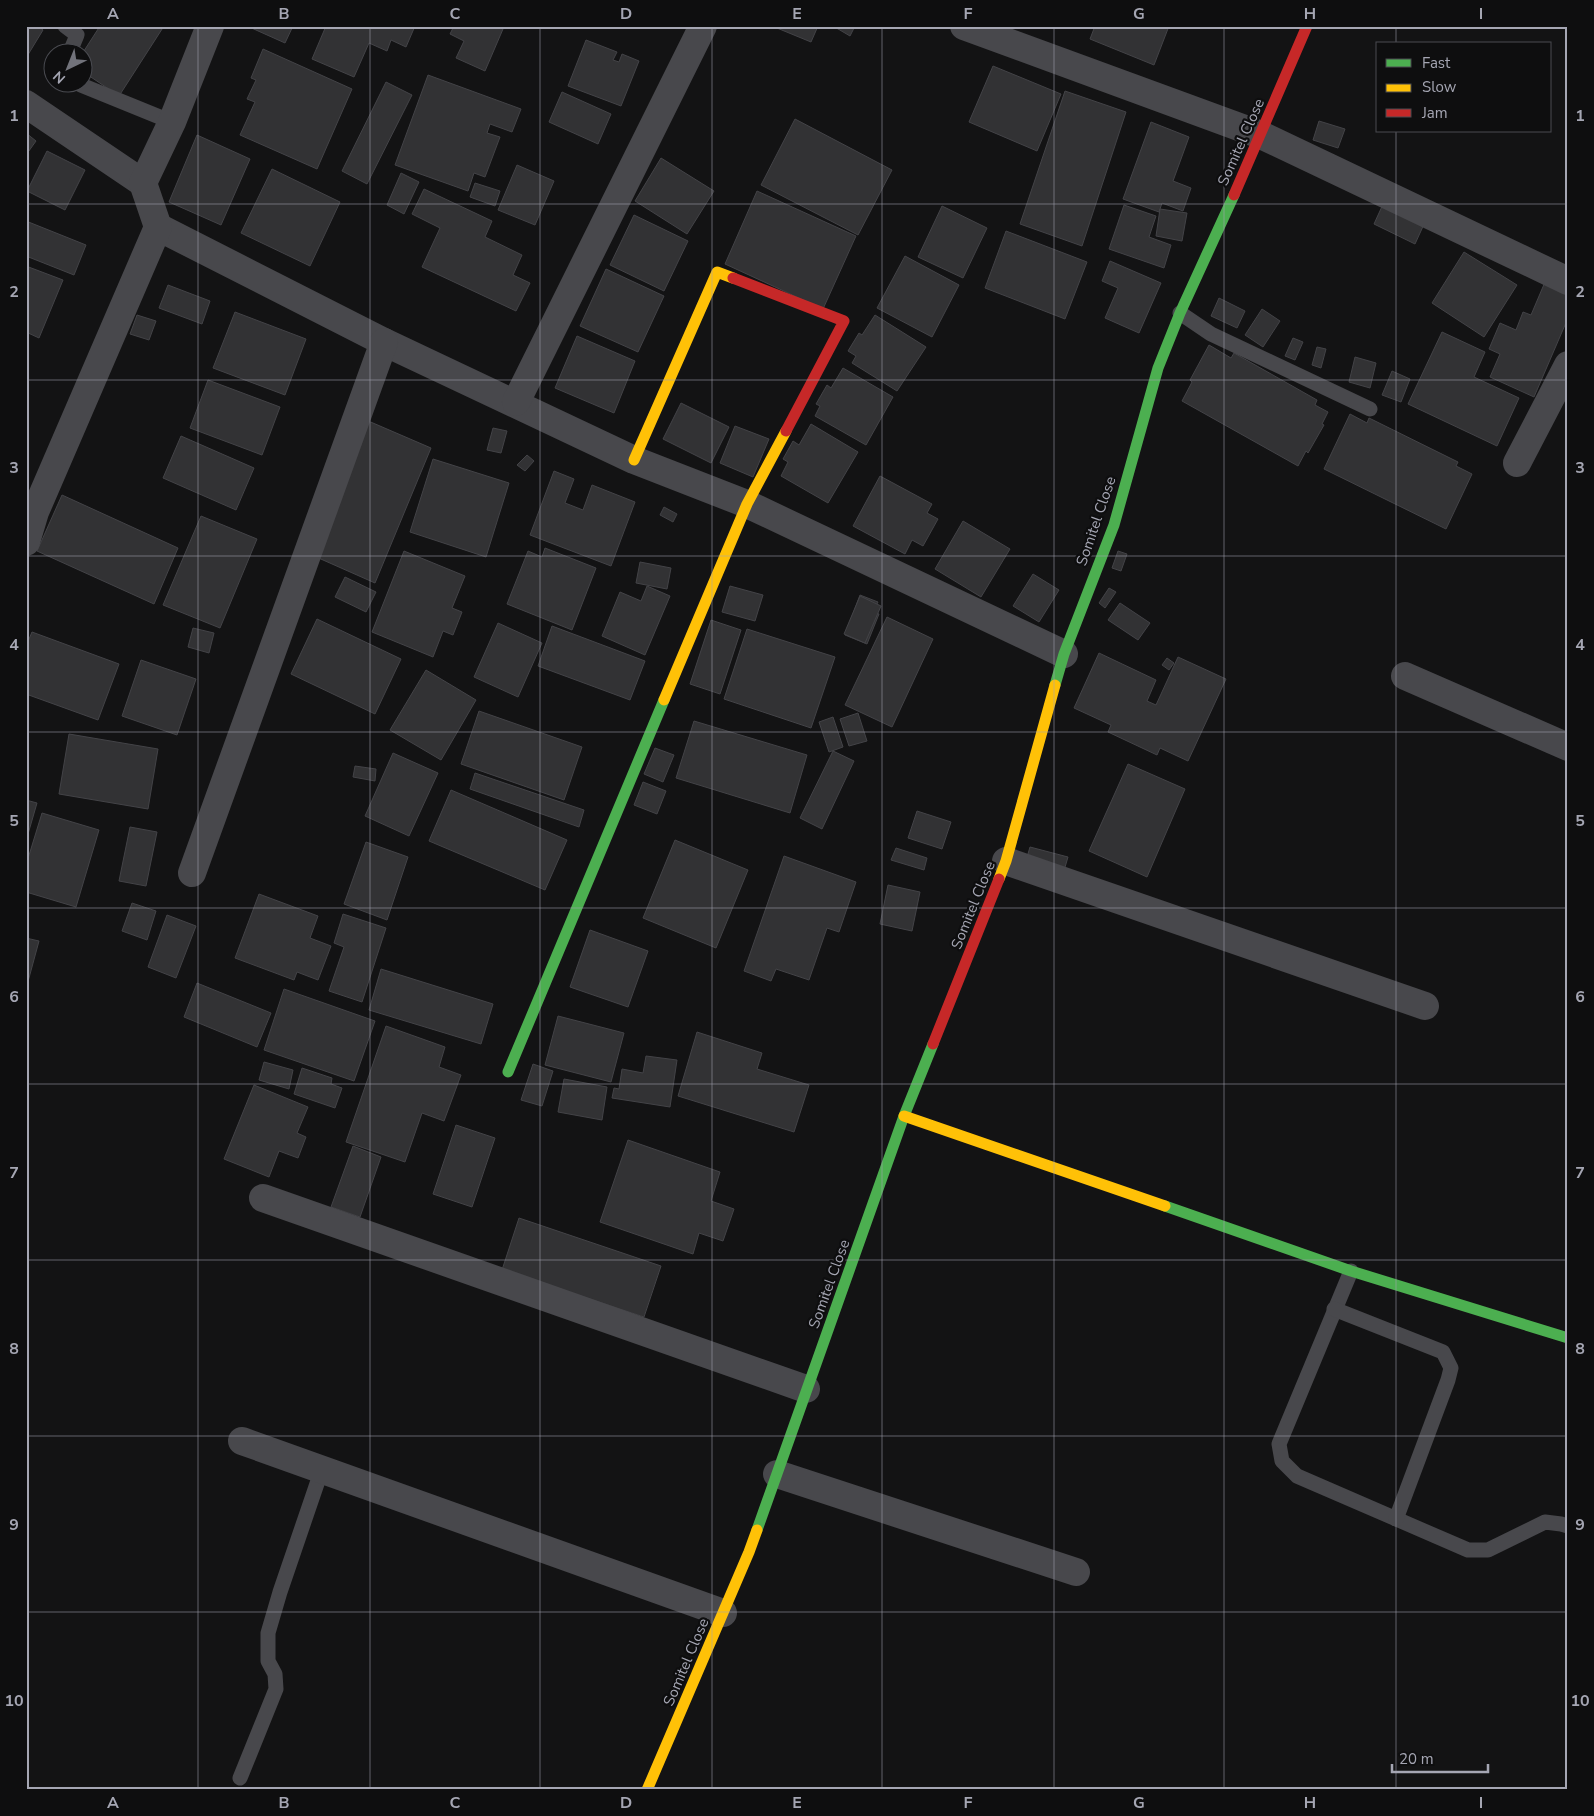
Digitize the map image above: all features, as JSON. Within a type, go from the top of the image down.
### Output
[{"type":"street","points":[[143,183],[172,122],[210,26]]},
{"type":"street","points":[[516,402],[703,26]]},
{"type":"street","points":[[964,26],[1260,136],[1568,281]]},
{"type":"street","name":"Somitel Close","points":[[647,1790],[749,1552],[904,1116],[1006,861],[1064,654],[1114,525],[1158,368],[1180,313],[1260,136],[1307,26]]},
{"type":"street","points":[[26,104],[143,183],[158,227],[31,510],[26,542]]},
{"type":"street","points":[[158,227],[384,342],[516,402],[634,460],[746,504],[1064,654]]},
{"type":"street","points":[[508,1072],[746,504],[844,321],[716,272],[634,460]]},
{"type":"street","points":[[192,873],[384,342]]},
{"type":"street","points":[[1517,463],[1568,365]]},
{"type":"street","points":[[1405,676],[1568,747]]},
{"type":"street","points":[[1006,861],[1425,1006]]},
{"type":"street","points":[[904,1116],[1352,1271],[1568,1338]]},
{"type":"street","points":[[263,1198],[806,1390]]},
{"type":"street","points":[[242,1441],[723,1613]]},
{"type":"street","points":[[777,1474],[1076,1572]]},
{"type":"lane","points":[[65,26],[77,35],[74,42]]},
{"type":"lane","points":[[92,90],[172,122]]},
{"type":"lane","points":[[1180,313],[1211,334],[1370,408]]},
{"type":"lane","points":[[1352,1271],[1334,1309],[1279,1444],[1282,1461],[1297,1476],[1468,1550],[1488,1550],[1545,1522],[1568,1526]]},
{"type":"lane","points":[[1334,1309],[1442,1352],[1451,1368],[1396,1519]]},
{"type":"lane","points":[[240,1778],[276,1689],[275,1674],[268,1662],[268,1634],[280,1592],[322,1469]]},
{"type":"building","points":[[26,26],[38,26],[43,30],[26,58]]},
{"type":"building","points":[[100,26],[164,26],[119,96],[92,78],[92,42],[90,42]]},
{"type":"building","points":[[247,26],[293,26],[285,43]]},
{"type":"building","points":[[326,26],[415,26],[406,47],[391,40],[387,51],[369,43],[354,77],[312,59]]},
{"type":"building","points":[[454,26],[497,26],[503,29],[485,71],[456,58],[464,41],[450,34]]},
{"type":"building","points":[[772,26],[818,26],[811,42]]},
{"type":"building","points":[[833,26],[855,26],[850,36]]},
{"type":"building","points":[[1095,26],[1169,26],[1154,65],[1090,39]]},
{"type":"building","points":[[586,40],[617,52],[613,60],[619,62],[622,54],[639,61],[621,106],[568,86]]},
{"type":"building","points":[[263,49],[352,89],[317,169],[240,135],[255,102],[247,99],[256,80],[251,78]]},
{"type":"building","points":[[993,66],[1061,94],[1037,151],[969,122]]},
{"type":"building","points":[[428,75],[521,109],[512,132],[490,124],[487,133],[500,137],[485,177],[474,173],[468,191],[395,165]]},
{"type":"building","points":[[386,82],[412,95],[367,184],[342,171]]},
{"type":"building","points":[[1065,91],[1126,112],[1082,246],[1020,224]]},
{"type":"building","points":[[562,92],[611,114],[598,144],[549,122]]},
{"type":"building","points":[[795,119],[892,170],[858,235],[761,185]]},
{"type":"building","points":[[1319,121],[1345,129],[1338,148],[1313,140]]},
{"type":"building","points":[[1151,122],[1189,137],[1173,181],[1191,188],[1183,211],[1162,203],[1159,212],[1123,199]]},
{"type":"building","points":[[26,133],[36,141],[26,155]]},
{"type":"building","points":[[197,135],[250,159],[221,225],[169,202]]},
{"type":"building","points":[[47,151],[85,170],[65,210],[27,191]]},
{"type":"building","points":[[661,158],[714,191],[687,234],[635,201]]},
{"type":"building","points":[[517,165],[554,181],[535,225],[498,210]]},
{"type":"building","points":[[272,169],[340,202],[310,266],[241,233]]},
{"type":"building","points":[[401,173],[419,182],[404,214],[387,205]]},
{"type":"building","points":[[475,183],[500,191],[495,206],[470,197]]},
{"type":"building","points":[[424,189],[492,221],[485,237],[522,255],[513,275],[530,283],[516,311],[422,267],[440,228],[412,214]]},
{"type":"building","points":[[757,191],[856,236],[823,309],[725,264]]},
{"type":"building","points":[[1384,202],[1425,222],[1415,244],[1374,224]]},
{"type":"building","points":[[1124,205],[1156,216],[1149,237],[1171,245],[1164,268],[1109,249]]},
{"type":"building","points":[[942,206],[987,228],[963,278],[918,257]]},
{"type":"building","points":[[1160,209],[1187,213],[1182,241],[1156,236]]},
{"type":"building","points":[[634,215],[688,241],[664,291],[610,265]]},
{"type":"building","points":[[26,221],[86,245],[74,275],[26,256]]},
{"type":"building","points":[[1006,231],[1087,262],[1065,319],[985,288]]},
{"type":"building","points":[[1464,252],[1517,285],[1484,337],[1432,303]]},
{"type":"building","points":[[905,256],[959,285],[932,337],[877,308]]},
{"type":"building","points":[[1110,261],[1161,283],[1139,333],[1105,318],[1118,288],[1102,281]]},
{"type":"building","points":[[26,266],[63,280],[39,338],[26,332]]},
{"type":"building","points":[[606,269],[664,296],[638,352],[580,326]]},
{"type":"building","points":[[1545,282],[1568,292],[1568,318],[1534,397],[1490,377],[1500,354],[1489,349],[1500,323],[1516,330],[1523,312],[1531,315]]},
{"type":"building","points":[[168,285],[210,301],[202,324],[159,308]]},
{"type":"building","points":[[1219,298],[1245,311],[1237,328],[1211,316]]},
{"type":"building","points":[[1262,309],[1280,321],[1263,347],[1245,335]]},
{"type":"building","points":[[235,312],[306,339],[285,395],[213,368]]},
{"type":"building","points":[[137,315],[156,321],[149,340],[130,334]]},
{"type":"building","points":[[875,315],[926,347],[897,391],[852,363],[856,356],[848,351],[859,333],[862,335]]},
{"type":"building","points":[[1442,332],[1485,352],[1474,377],[1519,398],[1497,446],[1408,404]]},
{"type":"building","points":[[577,336],[635,361],[614,413],[555,388]]},
{"type":"building","points":[[1293,338],[1303,342],[1295,360],[1285,356]]},
{"type":"building","points":[[1209,345],[1231,358],[1234,353],[1317,400],[1315,405],[1328,412],[1322,424],[1324,425],[1298,466],[1182,401],[1192,382],[1190,380]]},
{"type":"building","points":[[1317,347],[1326,349],[1321,368],[1312,365]]},
{"type":"building","points":[[1355,357],[1376,363],[1370,388],[1349,382]]},
{"type":"building","points":[[843,368],[893,397],[866,445],[815,416],[820,406],[816,404],[827,385],[831,388]]},
{"type":"building","points":[[1392,371],[1410,379],[1401,402],[1382,395]]},
{"type":"building","points":[[208,380],[280,407],[262,455],[190,428]]},
{"type":"building","points":[[681,403],[729,427],[711,463],[663,439]]},
{"type":"building","points":[[1350,414],[1367,423],[1369,418],[1458,462],[1456,466],[1472,474],[1446,529],[1324,469]]},
{"type":"building","points":[[366,420],[431,448],[375,583],[314,556]]},
{"type":"building","points":[[811,424],[858,452],[828,503],[781,476],[788,462],[783,459],[793,441],[799,445]]},
{"type":"building","points":[[735,426],[769,439],[753,477],[720,463]]},
{"type":"building","points":[[493,428],[507,431],[501,453],[487,450]]},
{"type":"building","points":[[181,436],[254,468],[236,510],[163,478]]},
{"type":"building","points":[[527,455],[534,461],[525,471],[517,465]]},
{"type":"building","points":[[433,459],[509,483],[486,557],[410,532]]},
{"type":"building","points":[[554,471],[574,479],[565,503],[583,510],[592,485],[635,502],[611,566],[530,535]]},
{"type":"building","points":[[880,476],[932,504],[927,513],[938,519],[923,546],[912,540],[905,554],[853,526]]},
{"type":"building","points":[[62,495],[178,548],[154,604],[37,551]]},
{"type":"building","points":[[664,507],[677,514],[673,522],[660,515]]},
{"type":"building","points":[[201,516],[257,539],[220,628],[163,605]]},
{"type":"building","points":[[963,521],[1010,549],[981,597],[935,569]]},
{"type":"building","points":[[545,548],[596,568],[572,630],[507,604],[528,551],[542,557]]},
{"type":"building","points":[[404,551],[465,576],[452,608],[462,612],[453,635],[443,631],[433,657],[372,632]]},
{"type":"building","points":[[1118,551],[1127,554],[1121,571],[1112,568]]},
{"type":"building","points":[[640,562],[671,568],[667,589],[636,583]]},
{"type":"building","points":[[1033,574],[1059,590],[1039,622],[1013,606]]},
{"type":"building","points":[[345,577],[376,592],[366,612],[335,597]]},
{"type":"building","points":[[647,586],[670,596],[645,655],[602,636],[620,592],[641,601]]},
{"type":"building","points":[[730,586],[763,595],[755,621],[722,612]]},
{"type":"building","points":[[1109,588],[1116,592],[1105,608],[1099,603]]},
{"type":"building","points":[[860,595],[878,602],[873,612],[879,614],[867,644],[845,635]]},
{"type":"building","points":[[860,596],[881,606],[865,643],[844,634]]},
{"type":"building","points":[[1120,603],[1150,623],[1138,640],[1108,620]]},
{"type":"building","points":[[887,617],[933,639],[892,727],[845,705]]},
{"type":"building","points":[[317,619],[401,659],[375,714],[291,674]]},
{"type":"building","points":[[711,620],[741,630],[720,694],[690,684]]},
{"type":"building","points":[[498,623],[542,643],[518,697],[474,677]]},
{"type":"building","points":[[552,626],[645,661],[630,700],[538,666]]},
{"type":"building","points":[[193,628],[214,633],[209,653],[188,647]]},
{"type":"building","points":[[747,629],[835,657],[811,728],[724,699]]},
{"type":"building","points":[[32,632],[119,664],[98,720],[26,694],[26,646]]},
{"type":"building","points":[[1099,653],[1156,680],[1147,701],[1156,705],[1178,657],[1226,679],[1188,761],[1160,748],[1157,755],[1108,732],[1111,725],[1074,708]]},
{"type":"building","points":[[1167,658],[1174,663],[1169,670],[1162,665]]},
{"type":"building","points":[[141,660],[196,679],[177,735],[122,716]]},
{"type":"building","points":[[426,670],[476,700],[441,760],[390,730]]},
{"type":"building","points":[[479,711],[582,747],[564,800],[461,764]]},
{"type":"building","points":[[858,713],[867,741],[849,746],[840,719]]},
{"type":"building","points":[[833,717],[843,747],[829,752],[819,722]]},
{"type":"building","points":[[694,721],[807,755],[790,813],[676,778]]},
{"type":"building","points":[[69,734],[158,749],[148,809],[59,794]]},
{"type":"building","points":[[655,748],[674,755],[663,782],[644,774]]},
{"type":"building","points":[[833,751],[854,761],[822,829],[800,818]]},
{"type":"building","points":[[393,753],[438,773],[409,836],[365,816]]},
{"type":"building","points":[[1128,764],[1185,789],[1147,877],[1089,851]]},
{"type":"building","points":[[355,766],[376,769],[375,781],[353,777]]},
{"type":"building","points":[[475,773],[584,810],[579,827],[470,789]]},
{"type":"building","points":[[643,782],[666,791],[657,814],[634,805]]},
{"type":"building","points":[[451,790],[567,840],[545,890],[429,841]]},
{"type":"building","points":[[26,800],[37,803],[26,841]]},
{"type":"building","points":[[917,811],[951,822],[942,849],[908,838]]},
{"type":"building","points":[[42,813],[99,830],[76,907],[26,892],[26,865]]},
{"type":"building","points":[[130,827],[157,832],[146,886],[119,881]]},
{"type":"building","points":[[675,840],[748,870],[716,948],[643,918]]},
{"type":"building","points":[[366,842],[408,857],[387,920],[344,904]]},
{"type":"building","points":[[1030,847],[1068,857],[1063,874],[1025,864]]},
{"type":"building","points":[[896,848],[927,858],[924,870],[891,860]]},
{"type":"building","points":[[784,856],[856,882],[839,932],[827,928],[809,980],[776,969],[771,981],[744,971]]},
{"type":"building","points":[[888,885],[920,892],[912,931],[880,924]]},
{"type":"building","points":[[259,894],[318,916],[310,938],[331,946],[318,980],[297,972],[294,980],[235,958]]},
{"type":"building","points":[[132,903],[156,911],[147,940],[122,931]]},
{"type":"building","points":[[343,914],[386,928],[362,1002],[329,991],[344,947],[334,943]]},
{"type":"building","points":[[167,915],[196,926],[176,978],[148,967]]},
{"type":"building","points":[[590,930],[648,951],[628,1007],[570,987]]},
{"type":"building","points":[[26,938],[39,941],[26,989]]},
{"type":"building","points":[[381,969],[493,1004],[481,1044],[369,1010]]},
{"type":"building","points":[[197,983],[271,1013],[257,1047],[184,1017]]},
{"type":"building","points":[[284,989],[375,1021],[354,1081],[264,1050]]},
{"type":"building","points":[[558,1016],[624,1033],[611,1082],[545,1065]]},
{"type":"building","points":[[386,1026],[445,1047],[439,1067],[461,1075],[444,1121],[422,1113],[405,1162],[346,1142]]},
{"type":"building","points":[[697,1032],[762,1053],[757,1069],[809,1085],[794,1132],[678,1096]]},
{"type":"building","points":[[646,1056],[677,1060],[670,1107],[612,1098],[614,1088],[619,1089],[622,1069],[643,1073]]},
{"type":"building","points":[[264,1062],[293,1070],[289,1089],[259,1080]]},
{"type":"building","points":[[533,1064],[553,1071],[542,1106],[521,1100]]},
{"type":"building","points":[[302,1068],[332,1078],[331,1084],[342,1088],[335,1108],[294,1094]]},
{"type":"building","points":[[564,1079],[607,1087],[602,1120],[558,1112]]},
{"type":"building","points":[[254,1085],[308,1107],[297,1133],[306,1137],[298,1158],[279,1151],[269,1177],[224,1159]]},
{"type":"building","points":[[456,1125],[495,1138],[472,1207],[433,1194]]},
{"type":"building","points":[[628,1140],[720,1172],[711,1201],[734,1209],[723,1241],[699,1233],[693,1254],[600,1222]]},
{"type":"building","points":[[353,1146],[381,1157],[360,1217],[331,1207]]},
{"type":"building","points":[[519,1218],[661,1266],[644,1317],[502,1270]]},
{"type":"traffic: fast","points":[[1055,685],[1064,654],[1114,525],[1158,368],[1180,313],[1234,195]]},
{"type":"traffic: fast","points":[[508,1072],[664,700]]},
{"type":"traffic: fast","points":[[757,1530],[904,1116],[933,1044]]},
{"type":"traffic: fast","points":[[1165,1206],[1351,1271],[1568,1338]]},
{"type":"traffic: slow","points":[[634,460],[717,272],[733,278]]},
{"type":"traffic: slow","points":[[664,700],[747,504],[786,431]]},
{"type":"traffic: slow","points":[[999,879],[1006,861],[1055,685]]},
{"type":"traffic: slow","points":[[904,1116],[1165,1206]]},
{"type":"traffic: slow","points":[[647,1790],[757,1530]]},
{"type":"traffic: jam","points":[[1234,195],[1307,26]]},
{"type":"traffic: jam","points":[[733,278],[844,321],[786,431]]},
{"type":"traffic: jam","points":[[933,1044],[999,879]]}]
